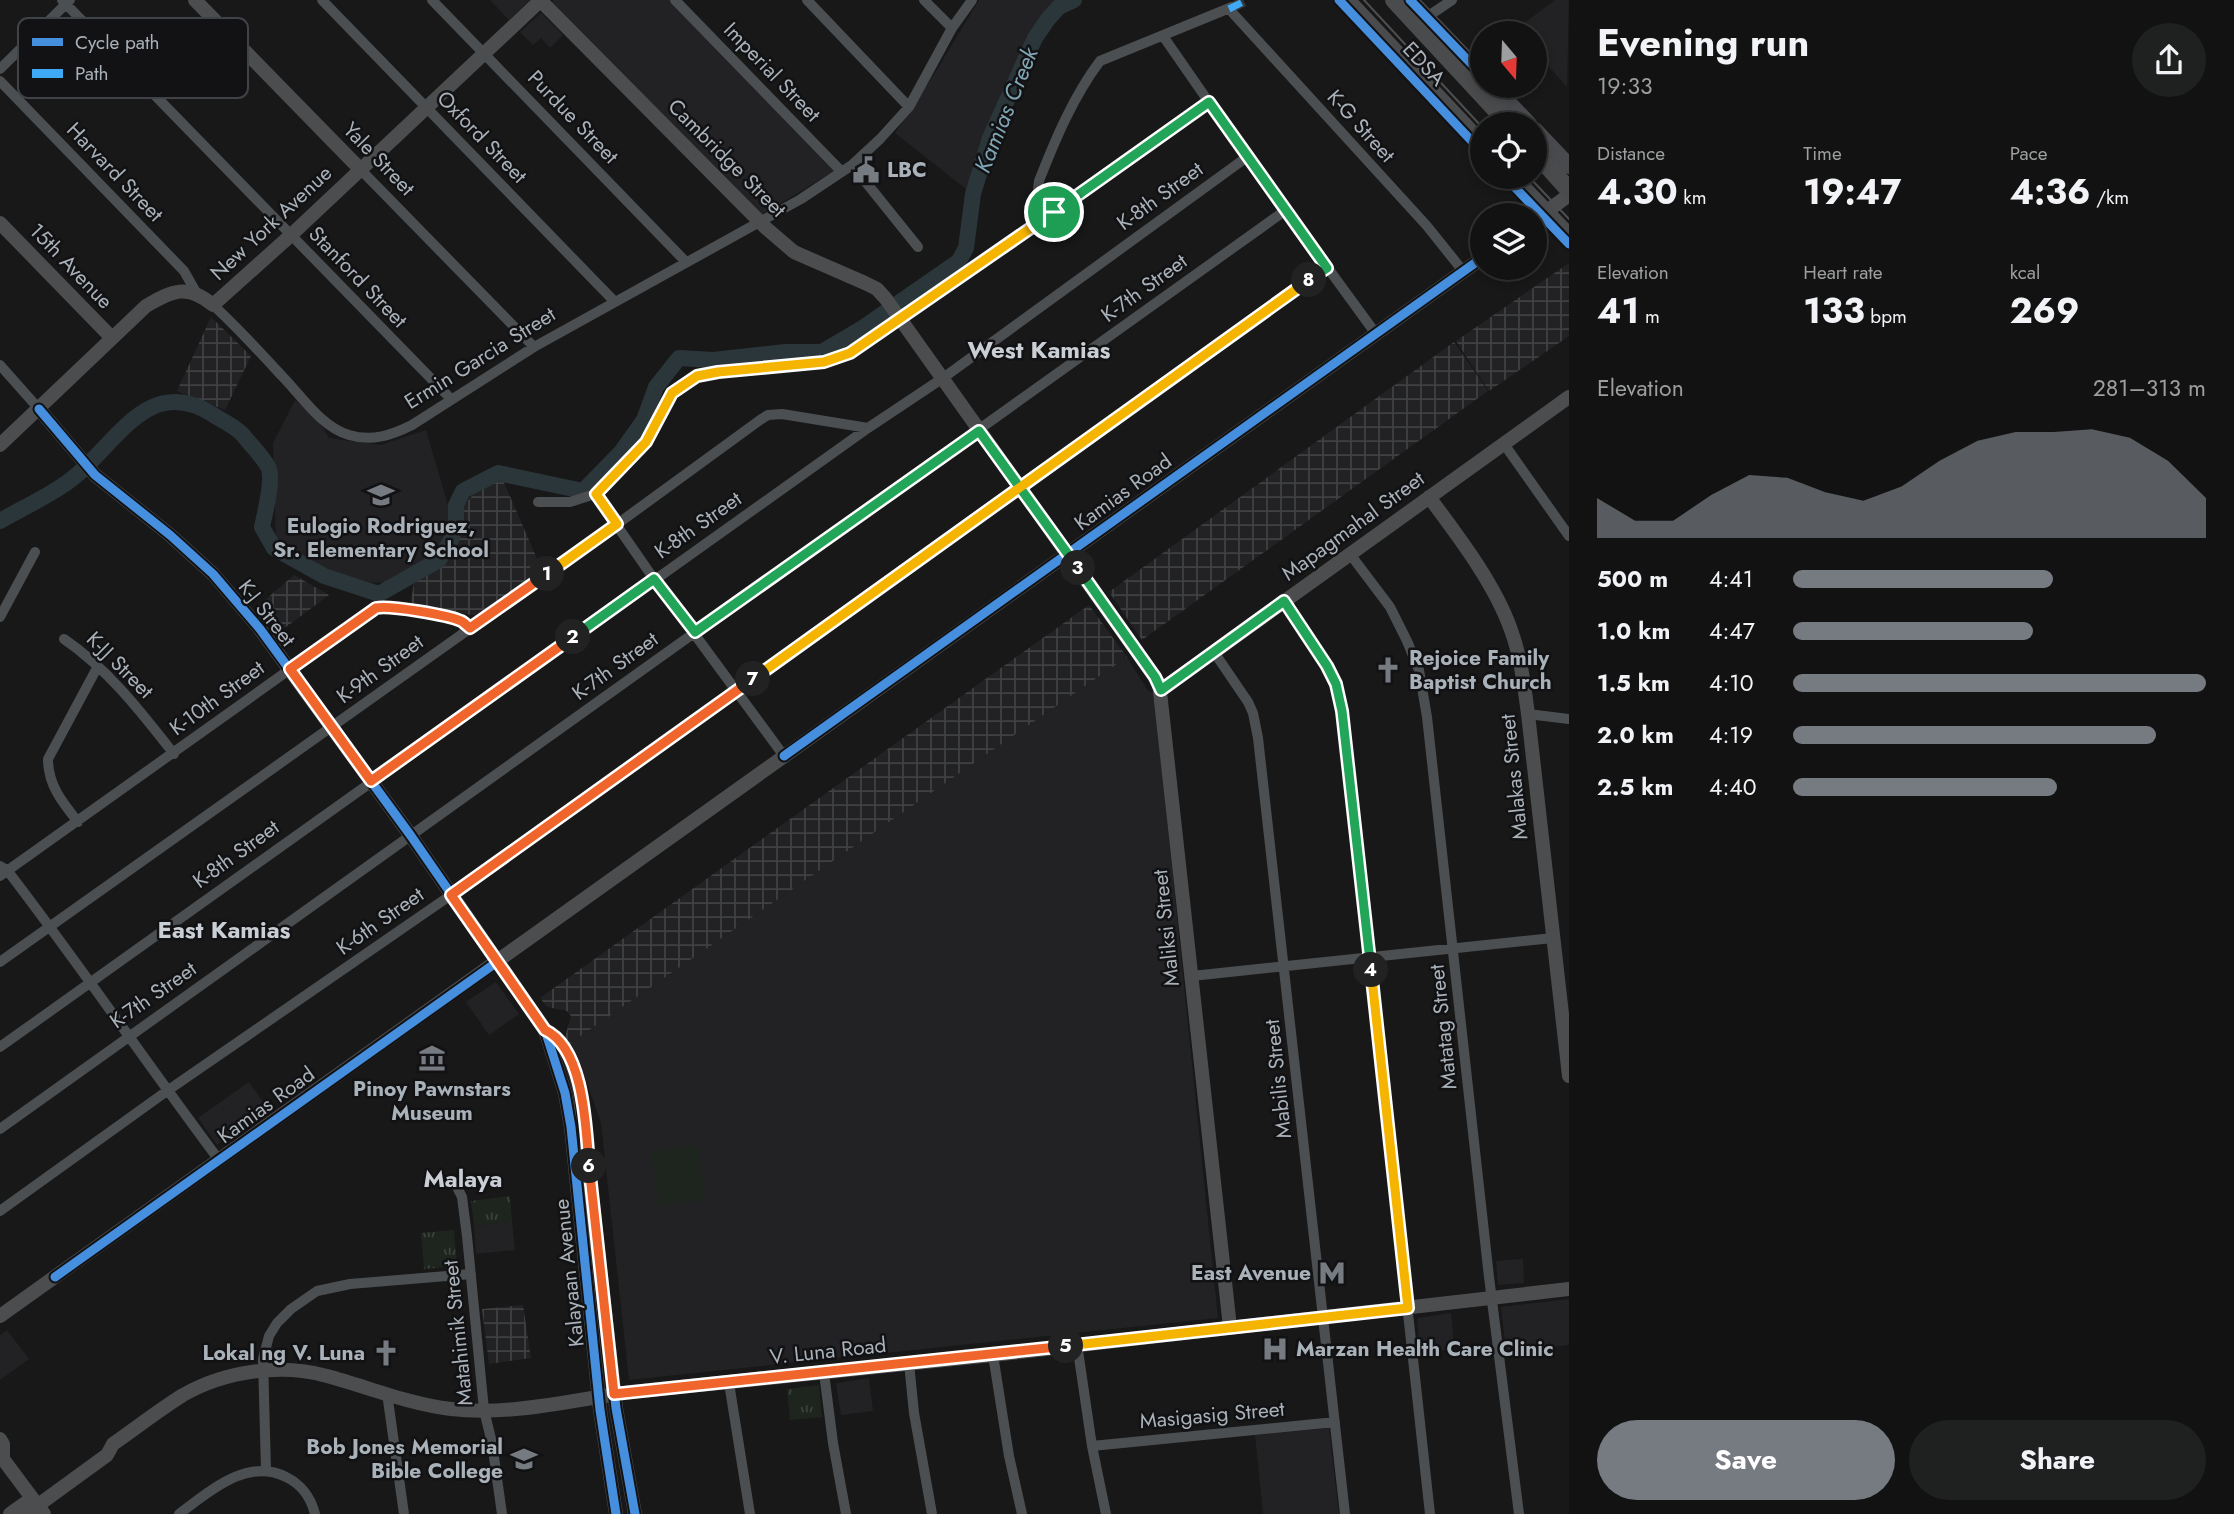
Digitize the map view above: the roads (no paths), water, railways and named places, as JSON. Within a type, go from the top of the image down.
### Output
[{"type":"highway","name":"EDSA","points":[[1346,0],[1470,132]]},
{"type":"highway","name":"EDSA","points":[[1394,0],[1498,112]]},
{"type":"highway","points":[[1547,170],[1565,196]]},
{"type":"highway","points":[[1523,189],[1569,237]]},
{"type":"main road","name":"Yale Street","points":[[195,0],[213,18]]},
{"type":"main road","name":"New York Avenue","points":[[213,305],[540,0]]},
{"type":"main road","name":"Cambridge Street","points":[[540,0],[794,252],[877,289],[979,431]]},
{"type":"main road","name":"EDSA","points":[[1339,0],[1470,139]]},
{"type":"main road","name":"EDSA","points":[[1410,0],[1470,62]]},
{"type":"main road","name":"Yale Street","points":[[248,54],[360,169]]},
{"type":"main road","points":[[1504,98],[1518,112]]},
{"type":"main road","points":[[1547,143],[1569,166]]},
{"type":"main road","points":[[1515,189],[1526,203]]},
{"type":"main road","points":[[1547,211],[1565,196]]},
{"type":"main road","name":"15th Avenue","points":[[0,223],[111,338]]},
{"type":"main road","points":[[1547,226],[1569,244]]},
{"type":"main road","name":"Kamias Road","points":[[0,1316],[1470,266]]},
{"type":"main road","points":[[0,445],[146,306],[167,294],[187,291],[197,294]]},
{"type":"main road","name":"Ermin Garcia Street","points":[[197,294],[213,305]]},
{"type":"main road","name":"Mapagmahal Street","points":[[1161,690],[1569,397]]},
{"type":"main road","name":"K-J Street","points":[[39,409],[95,475],[220,581],[251,618],[411,836],[496,962]]},
{"type":"main road","name":"Maliksi Street","points":[[979,431],[1068,553],[1155,677],[1161,690],[1230,1327]]},
{"type":"main road","name":"Malakas Street","points":[[1429,497],[1482,573],[1503,609],[1520,658],[1569,1076]]},
{"type":"main road","name":"Kalayaan Avenue","points":[[496,962],[545,1030],[565,1093],[571,1126],[599,1396],[616,1514]]},
{"type":"main road","name":"Kalayaan Avenue","points":[[545,1030],[553,1034],[565,1048],[580,1092],[614,1394],[635,1514]]},
{"type":"main road","name":"V. Luna Road","points":[[10,1514],[35,1508],[107,1455],[113,1444],[184,1395],[220,1379],[251,1371],[323,1374],[428,1406],[484,1410],[1569,1289]]},
{"type":"main road","points":[[0,1438],[3,1444],[1,1459],[35,1508]]},
{"type":"street","name":"Oxford Street","points":[[322,0],[614,301]]},
{"type":"street","name":"Purdue Street","points":[[432,0],[686,262]]},
{"type":"street","name":"Imperial Street","points":[[675,0],[842,172]]},
{"type":"street","points":[[807,0],[909,107]]},
{"type":"street","points":[[924,0],[952,28]]},
{"type":"street","name":"Ermin Garcia Street","points":[[213,305],[327,423],[348,435],[365,438],[386,436],[412,425],[534,347],[614,301],[801,199],[852,165],[909,107],[952,28],[972,0]]},
{"type":"street","points":[[1427,17],[1452,0]]},
{"type":"street","points":[[50,18],[66,1]]},
{"type":"street","name":"Stanford Street","points":[[66,1],[82,18]]},
{"type":"street","name":"K-G Street","points":[[1163,36],[1232,8],[1427,226],[1463,271]]},
{"type":"street","points":[[1054,212],[1037,186],[1053,146],[1088,77],[1100,61],[1107,57],[1163,36],[1376,334]]},
{"type":"street","points":[[0,69],[18,50]]},
{"type":"street","name":"Harvard Street","points":[[0,81],[184,271],[197,294]]},
{"type":"street","name":"Stanford Street","points":[[158,98],[451,400]]},
{"type":"street","points":[[538,502],[570,502],[596,494],[646,442],[672,393],[697,376],[824,362],[850,353],[1209,102]]},
{"type":"street","name":"K-8th Street","points":[[0,1047],[654,579],[943,378],[1247,156]]},
{"type":"street","points":[[852,165],[918,247]]},
{"type":"street","name":"Yale Street","points":[[360,169],[534,347]]},
{"type":"street","name":"K-7th Street","points":[[0,1129],[1286,210]]},
{"type":"street","name":"K-6th Street","points":[[0,1211],[167,1091],[451,895],[1327,268]]},
{"type":"street","points":[[0,365],[39,409]]},
{"type":"street","name":"K-9th Street","points":[[0,962],[768,415],[782,414],[868,428]]},
{"type":"street","points":[[1504,444],[1569,536]]},
{"type":"street","points":[[596,494],[654,579],[784,756]]},
{"type":"street","points":[[0,617],[35,552]]},
{"type":"street","name":"Matatag Street","points":[[1350,554],[1390,607],[1419,670],[1427,717],[1519,1514]]},
{"type":"street","points":[[1284,601],[1327,666],[1336,684],[1342,711],[1430,1514]]},
{"type":"street","name":"K-10th Street","points":[[2,871],[78,822],[370,611],[381,607],[405,608],[461,621],[470,628]]},
{"type":"street","name":"K-JJ Street","points":[[64,639],[98,666],[138,708],[174,754]]},
{"type":"street","name":"Mabilis Street","points":[[1214,652],[1253,713],[1258,738],[1345,1514]]},
{"type":"street","points":[[78,822],[51,784],[48,759],[98,666]]},
{"type":"street","points":[[1528,714],[1569,719]]},
{"type":"street","points":[[2,871],[50,926],[219,1160]]},
{"type":"street","points":[[1192,976],[1553,938]]},
{"type":"street","name":"Matahimik Street","points":[[458,1189],[462,1196],[479,1340],[484,1410],[492,1443],[502,1514]]},
{"type":"street","points":[[266,1470],[263,1371],[265,1348],[277,1323],[290,1309],[317,1291],[350,1284],[471,1274]]},
{"type":"street","points":[[1077,1344],[1092,1446],[1106,1514]]},
{"type":"street","points":[[993,1354],[1009,1456],[1022,1514]]},
{"type":"street","points":[[909,1363],[914,1413],[932,1514]]},
{"type":"street","points":[[824,1373],[846,1514]]},
{"type":"street","points":[[729,1383],[750,1514]]},
{"type":"street","points":[[387,1393],[404,1514]]},
{"type":"street","name":"Masigasig Street","points":[[1092,1446],[1335,1422]]},
{"type":"street","points":[[180,1514],[230,1479],[266,1470],[281,1474],[300,1486],[307,1494],[315,1514]]},
{"type":"waterway","name":"Kamias Creek","points":[[0,521],[73,478],[119,432],[151,407],[169,402],[189,404],[236,429],[267,465],[270,482],[262,527],[274,548],[324,576],[379,594],[439,560],[451,540],[456,524],[456,505],[463,491],[498,473],[583,491],[622,451],[644,420],[656,387],[679,358],[713,360],[786,352],[822,352],[861,329],[959,261],[966,248],[973,194],[990,138],[1035,38],[1059,7],[1074,0]]},
{"type":"tunnel","points":[[1235,6],[1247,0]]},
{"type":"tram line","points":[[1364,0],[1470,114]]},
{"type":"tram line","points":[[1540,189],[1569,219]]},
{"type":"place","name":"LBC","points":[[866,170]]},
{"type":"place","name":"Eulogio Rodriguez, Sr. Elementary School","points":[[381,495]]},
{"type":"place","name":"Rejoice Family Baptist Church","points":[[1388,670]]},
{"type":"place","name":"Pinoy Pawnstars Museum","points":[[432,1058]]},
{"type":"place","name":"East Avenue","points":[[1332,1273]]},
{"type":"place","name":"Marzan Health Care Clinic","points":[[1275,1349]]},
{"type":"place","name":"Lokal ng V. Luna","points":[[386,1353]]},
{"type":"place","name":"Bob Jones Memorial Bible College","points":[[524,1459]]},
{"type":"district","name":"West Kamias","points":[[1039,349]]},
{"type":"district","name":"East Kamias","points":[[224,929]]},
{"type":"district","name":"Malaya","points":[[463,1178]]}]
